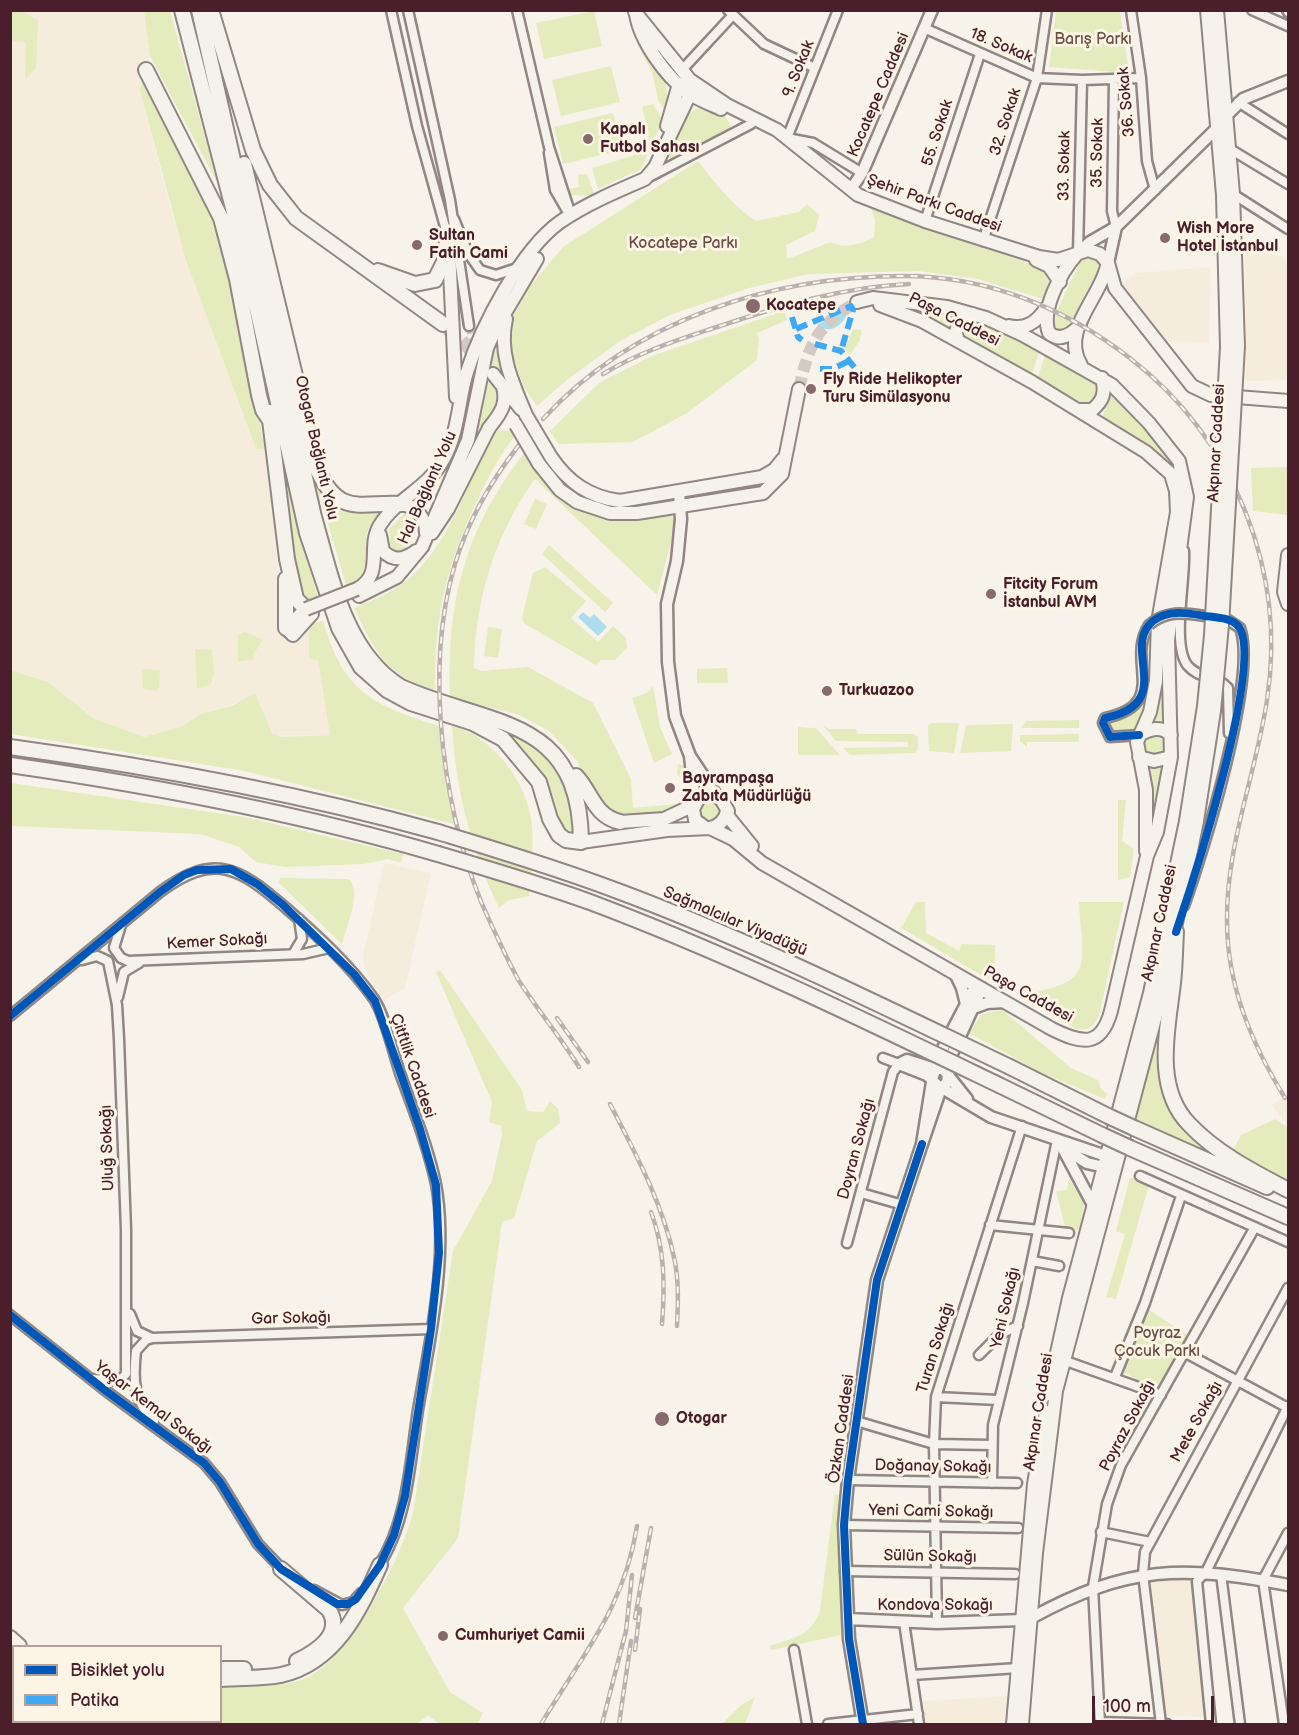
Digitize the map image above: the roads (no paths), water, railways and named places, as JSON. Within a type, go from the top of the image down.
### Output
[{"type":"highway","name":"Otogar Bağlantı Yolu","points":[[182,10],[246,259],[308,533],[333,613],[346,644],[361,667],[376,682],[396,696],[498,735],[510,746],[539,782],[550,819],[559,835],[566,840],[581,842]]},
{"type":"highway","name":"Otogar Bağlantı Yolu","points":[[199,10],[314,517],[335,586],[354,634],[370,660],[389,679],[421,696],[516,728],[552,749],[567,770],[581,782],[600,813],[620,822]]},
{"type":"highway","points":[[211,10],[253,150],[270,185],[296,218],[443,324]]},
{"type":"highway","points":[[204,33],[216,57],[242,153],[318,471],[331,492],[348,503],[367,507],[401,504]]},
{"type":"highway","points":[[146,70],[221,218],[237,279],[259,395],[263,411],[269,419]]},
{"type":"highway","points":[[354,258],[404,281],[415,284],[428,283],[435,280],[442,270],[446,258],[447,234]]},
{"type":"highway","points":[[246,259],[246,282],[269,419],[287,559],[296,599],[309,612]]},
{"type":"highway","points":[[286,628],[287,559]]},
{"type":"highway","name":"Sağmalcılar Viyadüğü","points":[[10,747],[153,768],[360,811],[438,832],[614,889],[698,923],[842,987],[1108,1116],[1288,1196]]},
{"type":"highway","points":[[10,767],[49,771],[256,807],[329,823],[561,892],[693,943],[796,988],[1130,1148],[1288,1216]]},
{"type":"highway","points":[[567,770],[577,796],[581,842]]},
{"type":"highway","points":[[1176,932],[1166,1060],[1170,1089],[1176,1106],[1189,1125],[1204,1138],[1241,1164],[1288,1190]]},
{"type":"highway","points":[[223,1674],[282,1667],[316,1656],[345,1631],[367,1594],[380,1565]]},
{"type":"highway","points":[[281,1569],[332,1615],[334,1627],[316,1656]]},
{"type":"main road","name":"Akpınar Caddesi","points":[[1207,10],[1223,195],[1232,346]]},
{"type":"main road","name":"Akpınar Caddesi","points":[[1022,1725],[1034,1484],[1051,1372],[1093,1205],[1148,1047],[1176,932],[1191,821],[1221,647],[1231,505],[1233,194],[1217,10]]},
{"type":"main road","name":"Şehir Parkı Caddesi","points":[[635,11],[681,71],[701,89],[787,138],[851,189],[875,203],[1016,251],[1058,260],[1094,251],[1108,263]]},
{"type":"main road","name":"Şehir Parkı Caddesi","points":[[635,11],[641,33],[679,84],[690,94],[751,124],[787,138]]},
{"type":"main road","points":[[645,179],[670,120],[681,71]]},
{"type":"main road","points":[[571,215],[645,179],[655,168],[690,94],[681,71]]},
{"type":"main road","points":[[1216,129],[1227,115]]},
{"type":"main road","name":"Hal Bağlantı Yolu","points":[[401,504],[435,472],[448,450],[466,375],[496,304],[550,230],[571,215]]},
{"type":"main road","name":"Hal Bağlantı Yolu","points":[[286,628],[293,635],[309,612],[397,577],[424,542],[468,440],[484,358],[509,305],[538,256],[571,215]]},
{"type":"main road","points":[[447,234],[457,385],[454,432]]},
{"type":"main road","name":"Şehir Parkı Caddesi","points":[[1016,251],[1049,266],[1060,282]]},
{"type":"main road","points":[[1078,254],[1050,302],[1045,321],[1052,336],[1068,335],[1080,326]]},
{"type":"main road","points":[[1082,366],[1074,347],[1080,326],[1093,295],[1104,278],[1108,263]]},
{"type":"main road","points":[[1108,263],[1112,282],[1124,300],[1192,386],[1211,395],[1288,401]]},
{"type":"main road","points":[[1093,295],[1110,294],[1124,300]]},
{"type":"main road","name":"Paşa Caddesi","points":[[1139,735],[1150,712],[1155,689],[1158,622],[1177,512],[1176,491],[1171,474],[1157,460],[957,339],[892,307],[857,302],[873,298],[890,299],[974,314],[998,323],[1102,378],[1134,405],[1179,461],[1187,497],[1168,640],[1171,735]]},
{"type":"main road","points":[[998,323],[1016,327],[1031,324],[1050,302]]},
{"type":"main road","points":[[509,305],[502,335],[503,351],[526,415]]},
{"type":"main road","points":[[957,339],[959,321],[974,314]]},
{"type":"main road","points":[[493,374],[526,415],[551,457],[577,486],[609,500],[632,500],[774,476]]},
{"type":"main road","points":[[1077,410],[1092,410],[1101,401],[1105,390],[1102,378]]},
{"type":"main road","points":[[424,542],[426,523],[416,508],[401,504],[380,525],[383,551],[393,559],[404,559],[424,542],[448,509],[489,428],[502,411],[506,396],[503,386]]},
{"type":"main road","points":[[489,428],[503,419],[516,425],[539,464],[566,494],[598,511],[622,514],[681,507],[763,493],[783,459],[799,388]]},
{"type":"main road","name":"Hal Bağlantı Yolu","points":[[358,592],[374,572],[374,541],[380,525]]},
{"type":"main road","points":[[1288,555],[1284,584],[1288,604]]},
{"type":"main road","points":[[1153,729],[1167,731],[1171,735],[1171,757],[1154,761],[1139,757],[1137,742],[1139,735],[1153,729]]},
{"type":"main road","name":"Paşa Caddesi","points":[[1139,757],[1146,790],[1147,856]]},
{"type":"main road","name":"Paşa Caddesi","points":[[708,828],[733,839],[762,863],[1005,1002],[1075,1040],[1091,1039],[1104,1030],[1112,1011],[1147,856],[1157,832],[1171,757]]},
{"type":"main road","points":[[581,842],[708,828],[720,824],[726,814],[725,805],[716,795],[704,794],[695,803],[664,819],[620,822]]},
{"type":"main road","points":[[695,803],[695,820],[708,828]]},
{"type":"main road","name":"Paşa Caddesi","points":[[726,814],[750,844],[782,873]]},
{"type":"main road","name":"Akpınar Caddesi","points":[[1013,1725],[1018,1668],[1063,1360],[1191,821]]},
{"type":"street","points":[[391,10],[417,126],[447,234]]},
{"type":"street","points":[[408,10],[452,216],[469,326]]},
{"type":"street","points":[[517,10],[549,147],[571,215]]},
{"type":"street","name":"Kocatepe Caddesi","points":[[851,189],[862,173],[932,10]]},
{"type":"street","name":"32. Sokak","points":[[983,241],[1036,78],[1047,10]]},
{"type":"street","name":"36. Sokak","points":[[1131,10],[1141,78],[1147,161],[1155,190]]},
{"type":"street","points":[[1252,10],[1288,26]]},
{"type":"street","name":"9. Sokak","points":[[787,138],[836,11]]},
{"type":"street","points":[[681,71],[730,13],[764,44],[815,68]]},
{"type":"street","name":"18. Sokak","points":[[924,28],[1036,78],[1082,80],[1141,78]]},
{"type":"street","name":"55. Sokak","points":[[925,221],[980,54]]},
{"type":"street","name":"33. Sokak","points":[[1078,254],[1082,80]]},
{"type":"street","name":"35. Sokak","points":[[1114,80],[1112,211],[1116,227]]},
{"type":"street","points":[[1227,115],[1238,102],[1288,82]]},
{"type":"street","points":[[1238,102],[1288,134]]},
{"type":"street","points":[[645,179],[751,124]]},
{"type":"street","points":[[1078,254],[1090,242],[1116,227],[1216,129]]},
{"type":"street","points":[[787,138],[813,143],[862,173]]},
{"type":"street","points":[[1230,149],[1288,184]]},
{"type":"street","points":[[1233,194],[1288,228]]},
{"type":"street","points":[[452,216],[460,228],[468,253],[480,270],[488,274],[504,274],[523,264]]},
{"type":"street","points":[[1108,263],[1116,227]]},
{"type":"street","points":[[680,492],[677,561],[667,604],[669,678],[675,716],[690,756],[716,795]]},
{"type":"street","points":[[1183,536],[1183,655],[1192,670],[1224,682],[1228,688],[1227,717],[1231,739]]},
{"type":"street","points":[[1139,735],[1110,737],[1103,723],[1105,718],[1129,711],[1140,698],[1144,676],[1143,637],[1149,625],[1155,619],[1172,613],[1205,616],[1235,623],[1242,634],[1242,676],[1231,739],[1209,828],[1176,932]]},
{"type":"street","points":[[690,756],[695,803]]},
{"type":"street","name":"Çitftlik Caddesi","points":[[10,1016],[126,918],[184,875],[197,870],[224,867],[258,884],[298,919],[329,948],[375,1001],[420,1129],[436,1185],[439,1253],[431,1329],[405,1496],[394,1535],[380,1565]]},
{"type":"street","points":[[126,918],[117,932],[114,948],[121,958],[142,962]]},
{"type":"street","points":[[292,954],[302,939],[298,919]]},
{"type":"street","name":"Kemer Sokağı","points":[[142,962],[221,955],[292,954],[329,948]]},
{"type":"street","points":[[69,967],[88,957],[104,957],[111,969],[117,1005]]},
{"type":"street","points":[[117,1005],[124,972],[142,962]]},
{"type":"street","points":[[954,972],[968,1006]]},
{"type":"street","points":[[968,1006],[979,987]]},
{"type":"street","points":[[968,1006],[1005,1002]]},
{"type":"street","name":"Uluğ Sokağı","points":[[117,1005],[126,1291]]},
{"type":"street","name":"Özkan Caddesi","points":[[922,1144],[934,1074],[942,1050],[968,1006]]},
{"type":"street","name":"Özkan Caddesi","points":[[863,1722],[848,1619],[844,1525],[848,1480],[875,1290],[922,1144],[949,1075],[951,1056],[968,1006]]},
{"type":"street","points":[[883,1058],[898,1064],[907,1060],[934,1074],[943,1087],[990,1117],[1022,1126],[1108,1163]]},
{"type":"street","name":"Doyran Sokağı","points":[[847,1243],[893,1072],[898,1064]]},
{"type":"street","points":[[934,1074],[943,1069],[973,1106]]},
{"type":"street","name":"Turan Sokağı","points":[[937,1623],[934,1444],[936,1397],[1022,1126]]},
{"type":"street","points":[[1060,1143],[1093,1205]]},
{"type":"street","name":"Yeni Sokağı","points":[[992,1483],[992,1445],[998,1400],[1018,1326],[1038,1230],[1060,1143]]},
{"type":"street","points":[[1140,1176],[1180,1196],[1288,1242]]},
{"type":"street","points":[[861,1193],[903,1205]]},
{"type":"street","points":[[1115,1377],[1145,1303],[1180,1196]]},
{"type":"street","points":[[990,1225],[1069,1233]]},
{"type":"street","name":"Poyraz Sokağı","points":[[1100,1723],[1093,1587],[1107,1504],[1121,1465],[1255,1227]]},
{"type":"street","points":[[1032,1261],[1059,1266]]},
{"type":"street","name":"Mete Sokağı","points":[[1163,1724],[1143,1574],[1145,1552],[1288,1288]]},
{"type":"street","points":[[126,1291],[134,1326],[142,1335],[152,1338]]},
{"type":"street","points":[[93,1379],[119,1381],[126,1374],[126,1291]]},
{"type":"street","name":"Yaşar Kemal Sokağı","points":[[10,1315],[162,1433],[193,1454],[214,1474],[258,1544],[281,1569],[331,1601],[342,1605],[356,1599],[380,1565]]},
{"type":"street","points":[[979,1355],[1000,1334],[1018,1326]]},
{"type":"street","name":"Gar Sokağı","points":[[152,1338],[431,1329]]},
{"type":"street","points":[[152,1338],[146,1340],[136,1351],[136,1396],[141,1408],[162,1433]]},
{"type":"street","points":[[1184,1352],[1288,1407],[1206,1572],[1197,1581],[1211,1725]]},
{"type":"street","points":[[1063,1360],[1161,1395]]},
{"type":"street","points":[[936,1397],[998,1400]]},
{"type":"street","points":[[856,1421],[934,1444],[992,1445]]},
{"type":"street","name":"Doğanay Sokağı","points":[[848,1480],[1017,1483]]},
{"type":"street","name":"Yeni Cami Sokağı","points":[[844,1525],[1018,1528]]},
{"type":"street","points":[[1101,1532],[1150,1542]]},
{"type":"street","points":[[1284,1725],[1263,1580],[1288,1533]]},
{"type":"street","name":"Sülün Sokağı","points":[[845,1571],[1014,1574]]},
{"type":"street","points":[[1027,1618],[1093,1587],[1143,1574],[1206,1572],[1288,1585]]},
{"type":"street","points":[[1221,1574],[1240,1725]]},
{"type":"street","name":"Kondova Sokağı","points":[[848,1619],[937,1623],[1027,1618]]},
{"type":"street","points":[[904,1622],[919,1725]]},
{"type":"street","points":[[794,1650],[807,1725]]},
{"type":"street","points":[[912,1675],[1018,1668]]},
{"type":"street","points":[[828,1725],[918,1714]]},
{"type":"street","points":[[1100,1723],[1163,1724]]},
{"type":"water","points":[[848,309],[841,324],[837,327],[827,329],[817,325]]},
{"type":"water","points":[[583,612],[590,618],[594,614],[607,627],[598,636],[578,617]]},
{"type":"tunnel","points":[[799,389],[816,338],[832,319],[857,302]]},
{"type":"tunnel","points":[[469,326],[476,350]]},
{"type":"tunnel","points":[[446,327],[478,356]]},
{"type":"railway","points":[[543,419],[579,384],[619,355],[662,330],[708,310],[756,295],[805,284],[854,278],[935,277],[995,289],[1024,298],[1052,310],[1106,341],[1131,359],[1167,391],[1199,428],[1225,468],[1245,511],[1260,557],[1269,604],[1271,652],[1267,700],[1236,837],[1231,865],[1227,921],[1231,968],[1244,1014],[1262,1057],[1285,1098]]},
{"type":"railway","points":[[603,374],[659,347],[764,312],[836,293],[909,284]]},
{"type":"railway","points":[[519,445],[481,502],[455,564],[445,606],[440,651],[443,747],[450,794],[474,884],[519,981],[579,1067]]},
{"type":"railway","points":[[557,1018],[588,1062]]},
{"type":"railway","points":[[610,1104],[630,1142],[664,1221],[677,1278],[677,1326]]},
{"type":"railway","points":[[651,1212],[656,1226],[663,1268],[662,1324]]},
{"type":"railway","points":[[541,1724],[612,1607],[631,1556],[637,1526]]},
{"type":"railway","points":[[635,1618],[651,1528]]},
{"type":"railway","points":[[602,1724],[626,1631],[632,1575]]},
{"type":"railway","points":[[635,1650],[640,1609]]},
{"type":"railway","points":[[619,1724],[631,1641]]},
{"type":"place","name":"Kapalı Futbol Sahası","points":[[588,139]]},
{"type":"place","name":"Wish More Hotel İstanbul","points":[[1165,238]]},
{"type":"place","name":"Sultan Fatih Cami","points":[[417,245]]},
{"type":"place","name":"Kocatepe","points":[[753,306]]},
{"type":"place","name":"Fly Ride Helikopter Turu Simülasyonu","points":[[811,389]]},
{"type":"place","name":"Fitcity Forum İstanbul AVM","points":[[991,594]]},
{"type":"place","name":"Turkuazoo","points":[[827,691]]},
{"type":"place","name":"Bayrampaşa Zabıta Müdürlüğü","points":[[670,788]]},
{"type":"place","name":"Otogar","points":[[662,1419]]},
{"type":"place","name":"Cumhuriyet Camii","points":[[443,1636]]},
{"type":"park label","name":"Barış Parkı","points":[[1093,40]]},
{"type":"park label","name":"Kocatepe Parkı","points":[[683,244]]},
{"type":"park label","name":"Poyraz Çocuk Parkı","points":[[1157,1343]]}]
